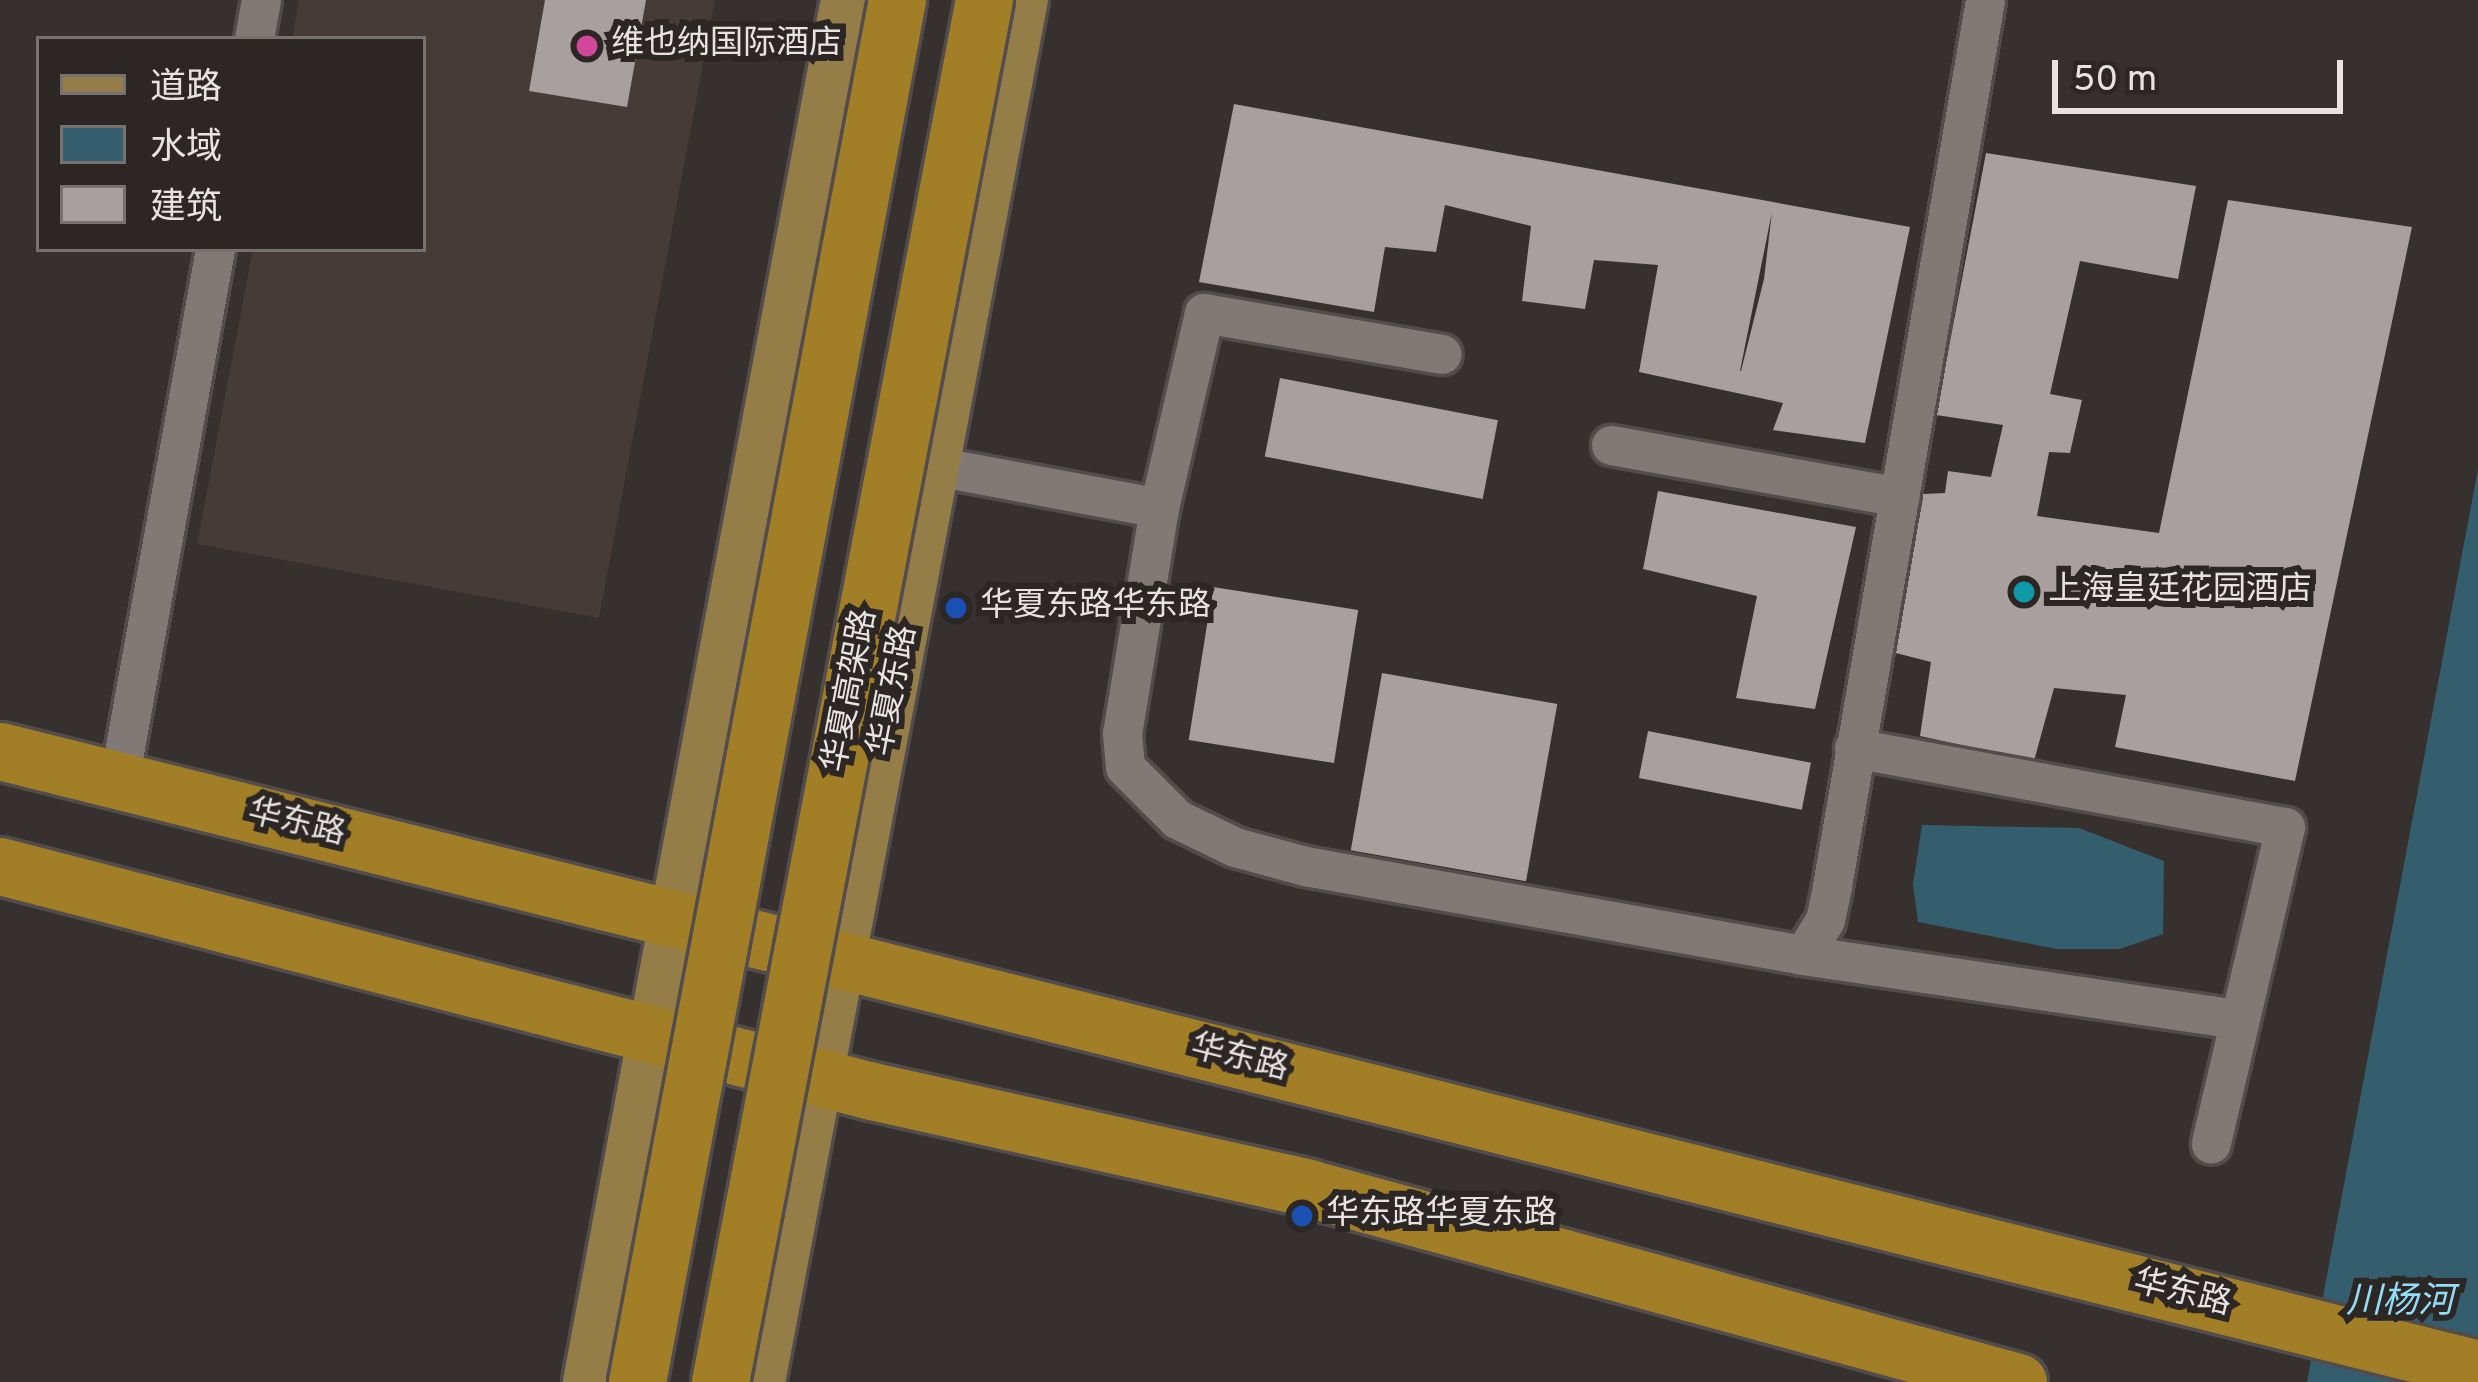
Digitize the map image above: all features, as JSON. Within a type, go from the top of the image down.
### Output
[{"type":"highway","points":[[637,1382],[897,0]]},
{"type":"highway","name":"华夏高架路","points":[[720,1382],[985,0]]},
{"type":"highway","name":"华东路","points":[[0,751],[2478,1369]]},
{"type":"highway","points":[[0,866],[820,1078],[1308,1188],[2018,1382]]},
{"type":"main road","points":[[587,1382],[650,1034],[679,920],[844,0]]},
{"type":"main road","name":"华夏东路","points":[[761,1382],[1024,0]]},
{"type":"street","points":[[255,36],[261,0]]},
{"type":"street","points":[[1803,955],[1825,920],[1985,0]]},
{"type":"street","points":[[119,780],[214,252]]},
{"type":"street","points":[[1441,354],[1204,313],[1159,508],[1122,733],[1125,767],[1177,819],[1235,847],[1305,866],[1803,955],[2239,1018]]},
{"type":"street","points":[[1611,445],[1900,497]]},
{"type":"street","points":[[935,466],[1159,508]]},
{"type":"street","points":[[1855,748],[2285,827],[2210,1143]]},
{"type":"shaded area","points":[[299,0],[715,0],[599,618],[197,544],[252,252],[426,252],[426,36],[293,36]]},
{"type":"water","name":"川杨河","points":[[2478,469],[2478,1382],[2307,1382]]},
{"type":"water","points":[[1922,825],[2079,828],[2164,861],[2163,934],[2120,949],[2057,949],[1918,922],[1913,884]]},
{"type":"building","name":"维也纳国际酒店","points":[[545,0],[646,0],[627,107],[529,91]]},
{"type":"building","points":[[1234,104],[1910,227],[1865,443],[1773,430],[1783,403],[1639,372],[1658,265],[1594,260],[1585,309],[1522,301],[1531,226],[1445,205],[1436,252],[1385,247],[1374,312],[1199,282]],"holes":[[[1772,212],[1764,279],[1741,371],[1740,371]]]},
{"type":"building","points":[[1986,153],[2196,186],[2178,279],[2080,261],[2050,394],[2082,400],[2070,453],[2049,452],[2037,516],[2159,533],[2228,200],[2412,227],[2295,781],[2115,747],[2126,695],[2054,688],[2034,761],[1920,736],[1931,662],[1888,651],[1923,494],[1945,493],[1948,471],[1991,477],[2003,425],[1936,415]]},
{"type":"building","points":[[1280,378],[1498,420],[1483,499],[1265,457]]},
{"type":"building","points":[[1658,491],[1856,527],[1815,709],[1736,698],[1757,596],[1643,569]]},
{"type":"building","points":[[1213,587],[1358,610],[1334,763],[1189,740]]},
{"type":"building","points":[[1382,673],[1557,704],[1526,881],[1351,850]]},
{"type":"building","points":[[1648,731],[1811,763],[1802,810],[1639,778]]},
{"type":"place","name":"维也纳国际酒店","points":[[587,46]]},
{"type":"place","name":"上海皇廷花园酒店","points":[[2024,592]]},
{"type":"place","name":"华夏东路华东路","points":[[956,608]]},
{"type":"place","name":"华东路华夏东路","points":[[1302,1216]]}]
